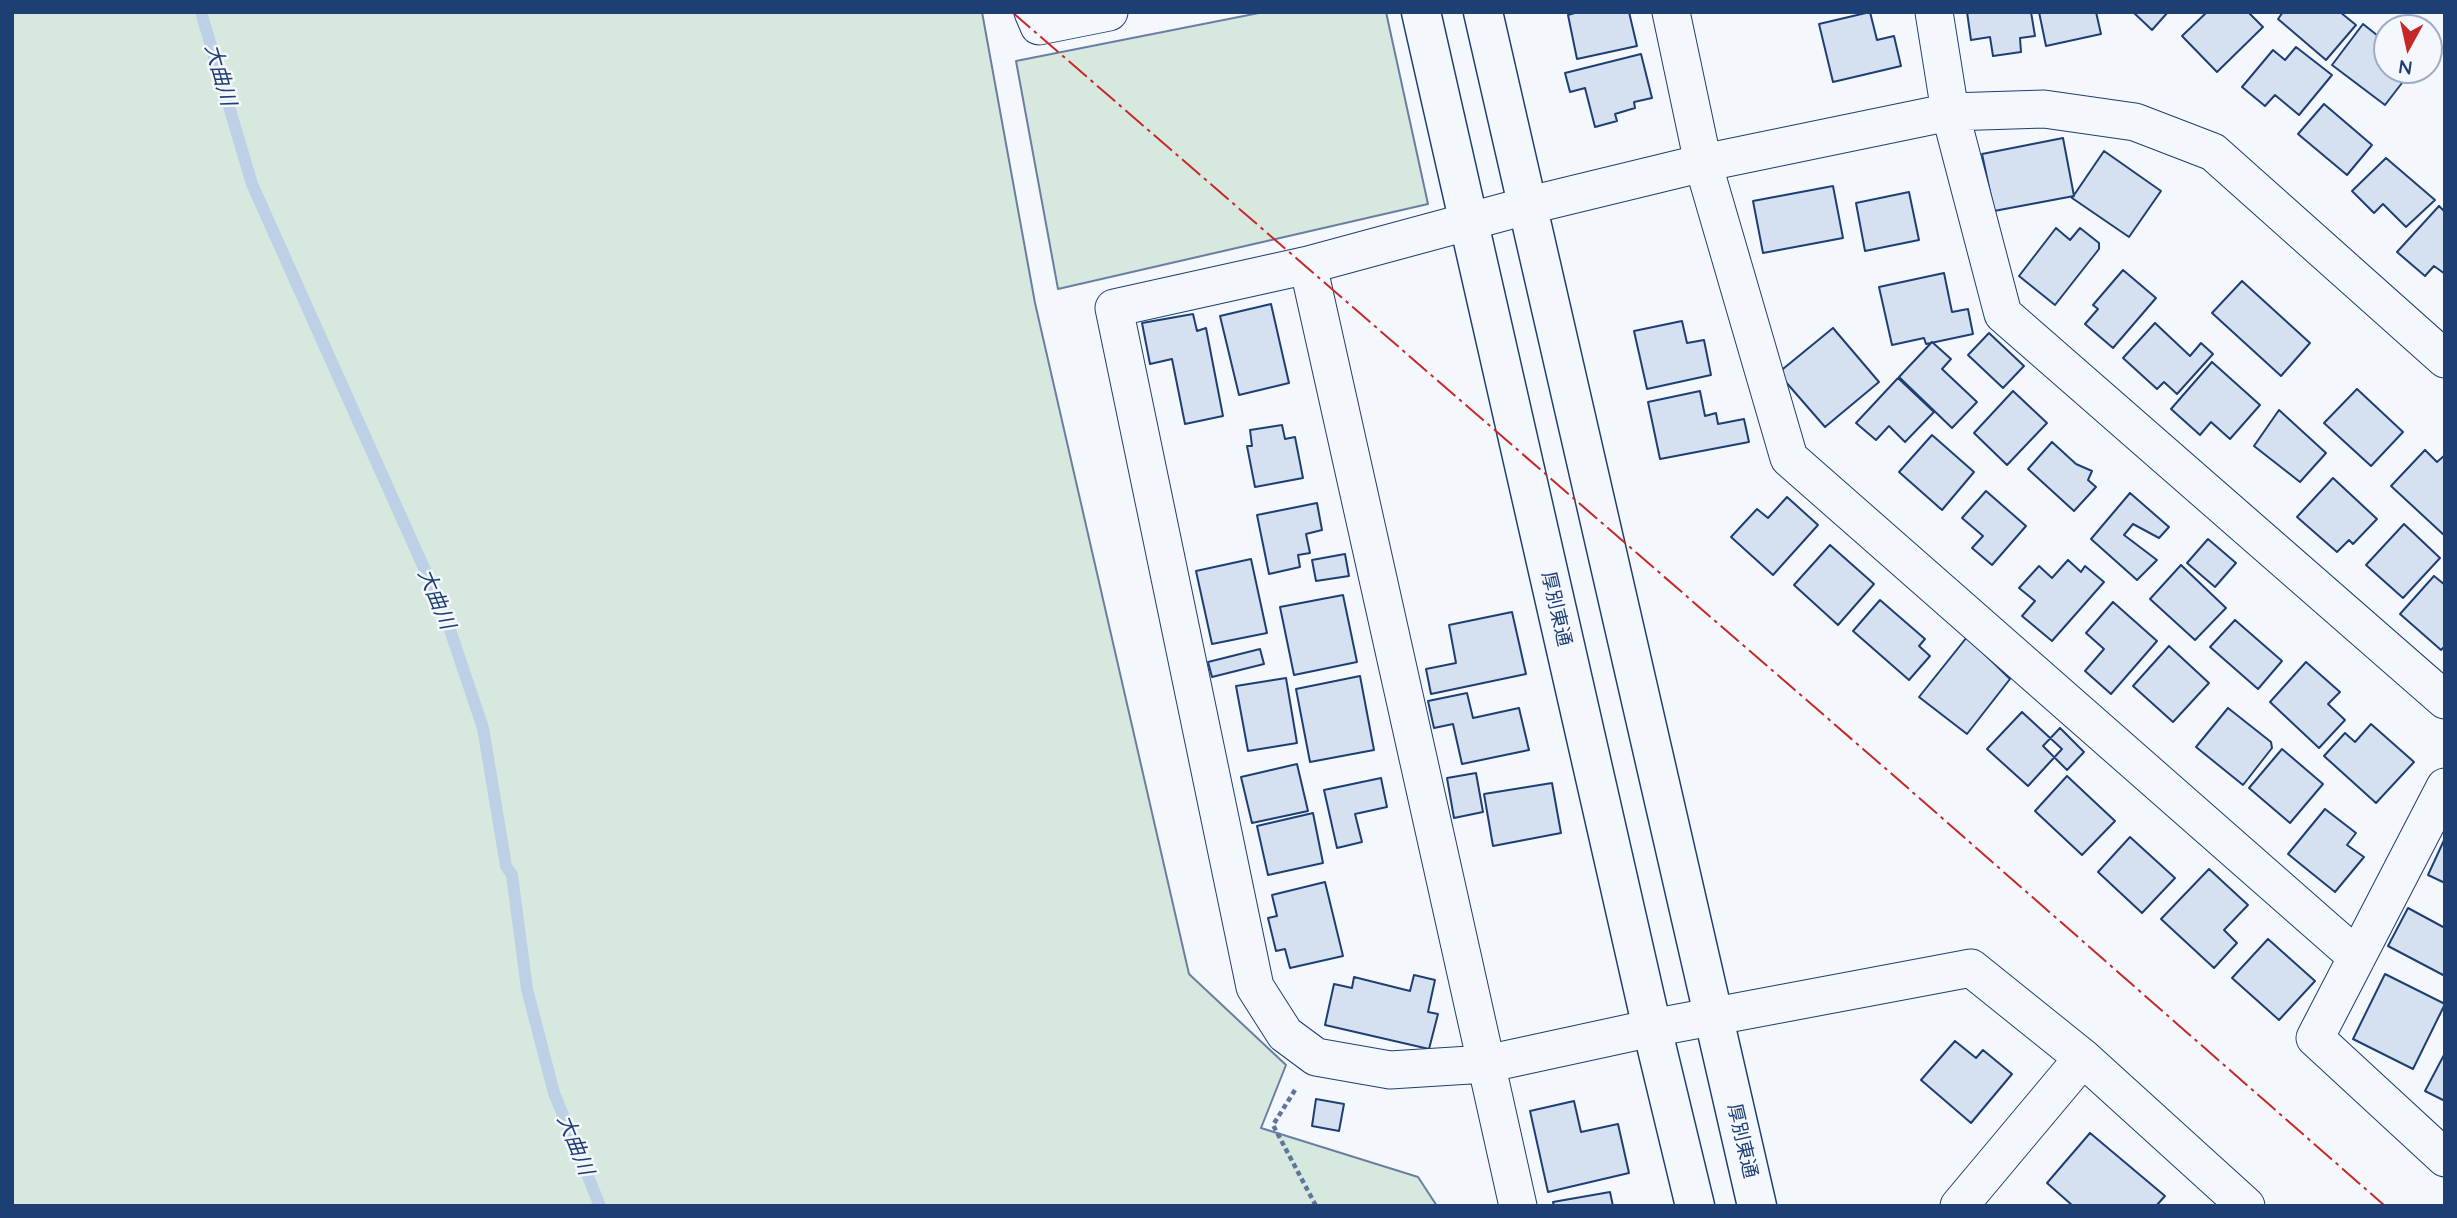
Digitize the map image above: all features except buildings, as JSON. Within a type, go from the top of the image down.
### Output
[{"type":"street","points":[[1033,12],[1039,26],[1109,12]]},
{"type":"street","name":"厚別東通","points":[[1421,12],[1695,1206]]},
{"type":"street","name":"厚別東通","points":[[1483,12],[1757,1206]]},
{"type":"street","points":[[1671,12],[1703,163],[1788,458],[2357,957]]},
{"type":"street","points":[[1934,12],[1950,112],[2003,314],[2445,700]]},
{"type":"street","points":[[2246,1206],[2083,1059],[1971,968],[1652,1028],[1486,1064],[1390,1070],[1316,1057],[1285,1034],[1255,987],[1114,308],[1308,265],[1526,206],[1703,163],[1950,112],[2044,109],[2135,122],[2213,152],[2445,359]]},
{"type":"street","points":[[1308,265],[1518,1206]]},
{"type":"street","points":[[2445,787],[2315,1038],[2445,1158]]},
{"type":"street","points":[[1959,1206],[2083,1059]]},
{"type":"path","points":[[1316,1057],[1273,1125],[1316,1206]]},
{"type":"shaded area","points":[[12,12],[982,12],[1035,303],[1189,974],[1286,1065],[1261,1128],[1418,1177],[1437,1206],[12,1206]]},
{"type":"shaded area","points":[[1264,12],[1386,12],[1428,204],[1058,289],[1016,61]]},
{"type":"waterway","name":"大曲川","points":[[201,12],[252,184],[445,615],[483,728],[506,866],[512,875],[527,989],[554,1093],[600,1206]]},
{"type":"power","points":[[1012,12],[1885,768],[2385,1206]]}]
